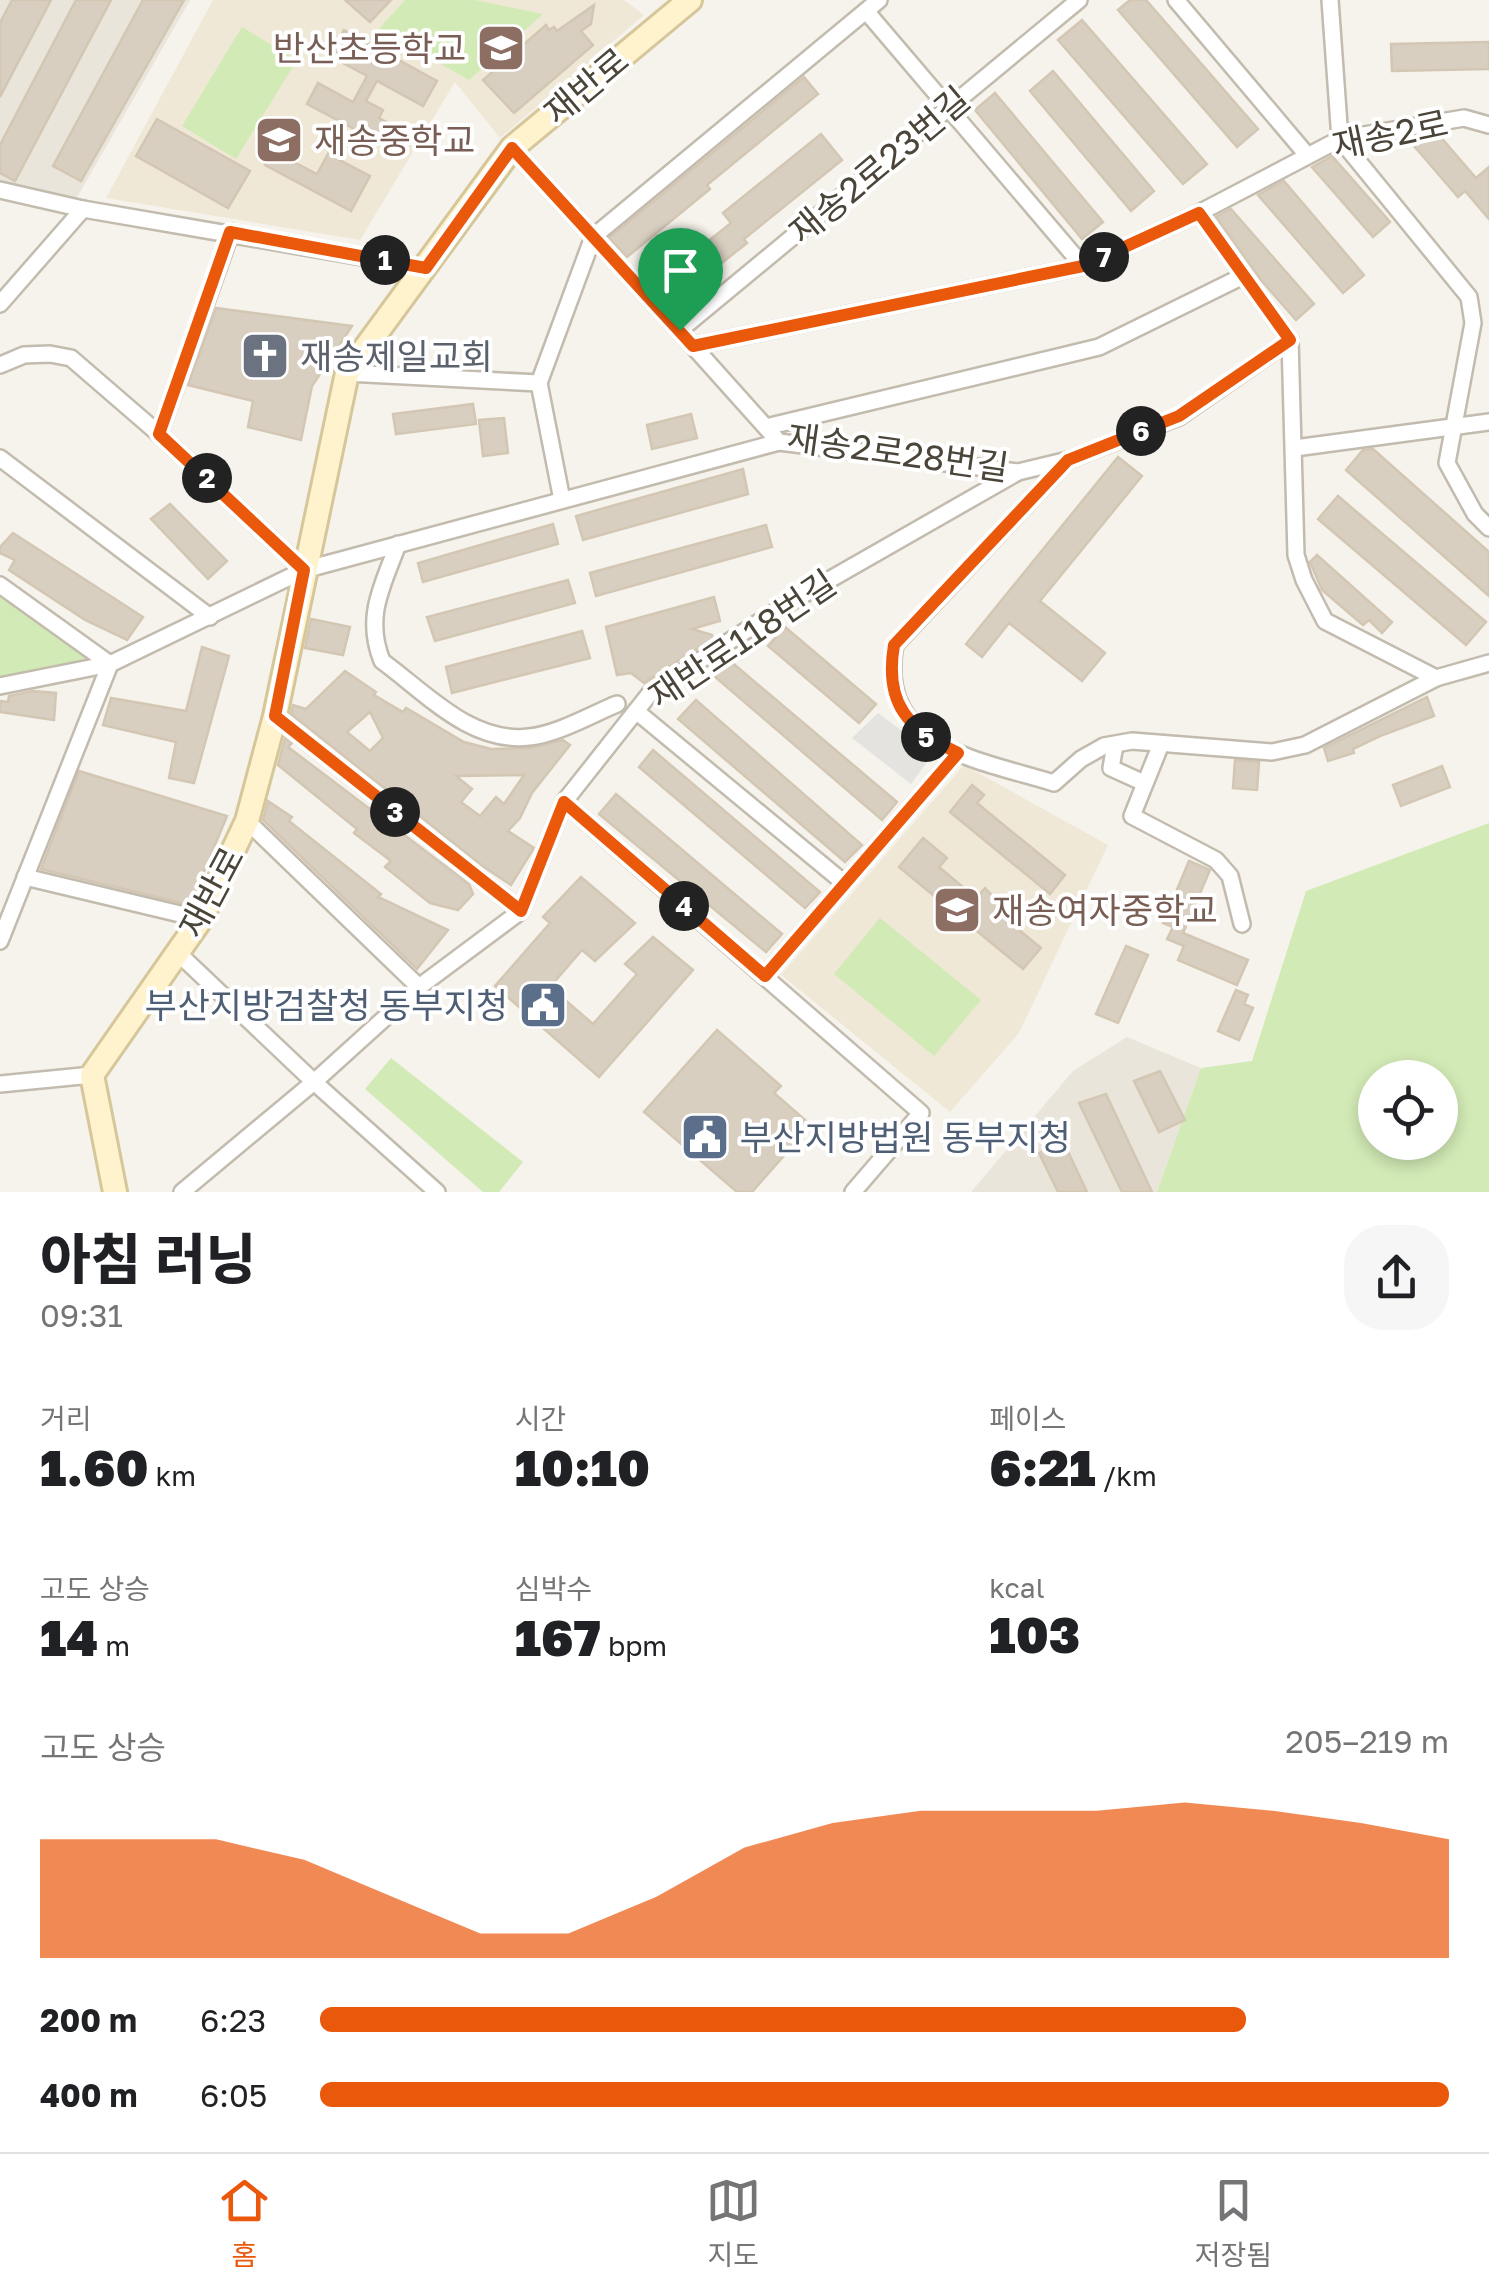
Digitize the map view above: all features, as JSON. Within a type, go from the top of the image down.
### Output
[{"type":"main road","name":"재반로","points":[[92,1075],[200,919],[247,821],[275,716],[347,374],[512,148],[690,0]]},
{"type":"main road","points":[[92,1075],[116,1192]]},
{"type":"street","name":"재송2로23번길","points":[[680,330],[1079,0]]},
{"type":"street","points":[[1176,0],[1307,155]]},
{"type":"street","points":[[1330,0],[1340,139],[1469,297],[1473,323],[1447,462],[1475,514],[1489,528]]},
{"type":"street","points":[[562,500],[539,383],[593,236],[872,5],[948,108],[1083,266]]},
{"type":"street","name":"재송2로","points":[[693,346],[1083,266],[1199,213],[1340,139],[1464,118],[1489,126]]},
{"type":"street","points":[[512,148],[693,346]]},
{"type":"street","points":[[0,190],[82,209],[426,268]]},
{"type":"street","points":[[0,304],[82,209]]},
{"type":"street","points":[[1199,213],[1290,340],[1296,555],[1304,580],[1325,621],[1436,678]]},
{"type":"street","points":[[159,434],[230,232]]},
{"type":"street","points":[[766,427],[1099,347],[1244,276]]},
{"type":"street","name":"재송2로28번길","points":[[693,346],[779,442],[1018,472],[1068,460],[1179,416],[1290,340]]},
{"type":"street","points":[[0,364],[24,355],[71,358],[159,434],[304,570]]},
{"type":"street","points":[[347,374],[539,383]]},
{"type":"street","points":[[1295,448],[1489,422]]},
{"type":"street","points":[[0,686],[110,664],[304,570],[779,442]]},
{"type":"street","points":[[0,458],[210,617]]},
{"type":"street","points":[[1068,460],[894,645],[891,666],[895,696],[905,718],[927,738],[958,753],[1054,783],[1104,746],[1132,741],[1272,752],[1305,745],[1436,678],[1489,663]]},
{"type":"street","name":"재반로118번길","points":[[521,911],[564,802],[651,692],[787,604],[1018,472]]},
{"type":"street","points":[[398,544],[376,597],[376,645],[382,660],[474,730],[501,738],[532,737],[617,704]]},
{"type":"street","points":[[0,585],[110,664]]},
{"type":"street","points":[[0,941],[110,664]]},
{"type":"street","points":[[636,711],[843,882]]},
{"type":"street","points":[[182,1192],[314,1082],[420,986],[521,911],[275,716]]},
{"type":"street","points":[[1161,744],[1132,816],[1216,860],[1230,876],[1242,924]]},
{"type":"street","points":[[1114,745],[1111,768],[1144,784]]},
{"type":"street","points":[[765,976],[958,753]]},
{"type":"street","points":[[564,802],[921,1114],[854,1192]]},
{"type":"street","points":[[247,821],[420,986]]},
{"type":"street","points":[[25,877],[200,919]]},
{"type":"street","points":[[178,954],[437,1192]]},
{"type":"street","points":[[0,1084],[92,1075]]},
{"type":"shaded area","points":[[0,0],[190,0],[76,199],[0,182]]},
{"type":"shaded area","name":"재송중학교","points":[[213,0],[624,0],[644,15],[500,138],[455,82],[360,240],[106,198]]},
{"type":"shaded area","points":[[878,713],[933,754],[911,784],[852,738]]},
{"type":"shaded area","name":"재송여자중학교","points":[[964,765],[1108,845],[1019,1033],[950,1112],[781,975]]},
{"type":"shaded area","points":[[1127,1037],[1201,1068],[1157,1192],[971,1192],[1073,1071]]},
{"type":"green space","points":[[405,0],[475,0],[543,14],[469,80],[379,29]]},
{"type":"green space","points":[[242,27],[297,60],[236,159],[182,126]]},
{"type":"green space","points":[[0,593],[94,660],[0,678]]},
{"type":"green space","points":[[1489,823],[1489,1192],[1157,1192],[1201,1068],[1252,1061],[1306,891]]},
{"type":"green space","points":[[880,918],[981,1000],[934,1056],[834,974]]},
{"type":"green space","points":[[391,1058],[523,1162],[499,1192],[483,1192],[365,1089]]},
{"type":"building","points":[[12,0],[51,0],[0,97],[0,23]]},
{"type":"building","points":[[76,0],[111,0],[15,181],[0,173],[0,145]]},
{"type":"building","points":[[143,0],[184,0],[81,181],[53,166]]},
{"type":"building","points":[[345,0],[391,0],[370,22]]},
{"type":"building","points":[[1130,0],[1146,0],[1258,129],[1237,147],[1118,10]]},
{"type":"building","points":[[594,5],[591,24],[581,31],[593,45],[514,113],[483,80],[546,25],[557,31]]},
{"type":"building","points":[[1082,20],[1207,164],[1183,184],[1058,40]]},
{"type":"building","points":[[344,30],[437,81],[423,106],[377,81],[366,101],[383,110],[379,118],[404,131],[394,150],[307,104],[318,83],[353,102],[367,76],[330,56]]},
{"type":"building","points":[[1489,42],[1489,69],[1392,71],[1391,44]]},
{"type":"building","points":[[1053,71],[1154,191],[1131,211],[1030,91]]},
{"type":"building","points":[[804,77],[818,94],[707,185],[710,189],[627,257],[609,238]]},
{"type":"building","points":[[995,93],[1103,222],[1082,239],[975,110]]},
{"type":"building","points":[[157,119],[250,171],[228,208],[136,156]]},
{"type":"building","points":[[821,134],[842,160],[670,304],[653,285],[731,223],[723,213]]},
{"type":"building","points":[[1438,134],[1476,178],[1489,167],[1489,219],[1465,191],[1458,197],[1414,146],[1427,136]]},
{"type":"building","points":[[280,138],[295,146],[288,159],[317,174],[328,154],[370,176],[351,211],[265,165]]},
{"type":"building","points":[[1332,156],[1390,222],[1373,237],[1312,167]]},
{"type":"building","points":[[1284,181],[1364,275],[1343,293],[1258,195]]},
{"type":"building","points":[[1231,209],[1314,304],[1296,320],[1261,280],[1216,217]]},
{"type":"building","name":"재송제일교회","points":[[216,308],[352,326],[312,386],[301,440],[248,427],[253,401],[188,385]]},
{"type":"building","points":[[473,404],[476,424],[396,434],[393,414]]},
{"type":"building","points":[[691,414],[697,438],[652,449],[647,425]]},
{"type":"building","points":[[504,418],[508,453],[483,456],[479,420]]},
{"type":"building","points":[[1373,449],[1489,552],[1489,596],[1346,470],[1363,450]]},
{"type":"building","points":[[1118,457],[1142,476],[1040,601],[1105,653],[1082,681],[1009,623],[982,657],[966,644]]},
{"type":"building","points":[[743,469],[748,494],[583,540],[576,516]]},
{"type":"building","points":[[1338,496],[1486,622],[1466,645],[1318,519]]},
{"type":"building","points":[[170,504],[227,561],[208,579],[151,519]]},
{"type":"building","points":[[553,524],[558,544],[423,582],[418,563]]},
{"type":"building","points":[[766,525],[772,547],[596,596],[590,573]]},
{"type":"building","points":[[13,533],[143,617],[127,640],[85,620],[9,570],[15,560],[0,553],[0,547]]},
{"type":"building","points":[[1317,555],[1392,622],[1382,633],[1369,620],[1363,625],[1322,590],[1310,562]]},
{"type":"building","points":[[568,580],[575,603],[435,641],[427,617]]},
{"type":"building","points":[[714,597],[720,621],[692,629],[712,635],[712,639],[644,683],[631,673],[617,675],[606,627]]},
{"type":"building","points":[[311,619],[350,627],[343,655],[305,648]]},
{"type":"building","points":[[785,627],[876,704],[859,723],[768,646]]},
{"type":"building","points":[[582,631],[590,658],[452,693],[446,667]]},
{"type":"building","points":[[202,647],[229,656],[194,783],[169,778],[176,742],[103,725],[111,698],[186,711]]},
{"type":"building","points":[[729,660],[897,802],[882,820],[714,676]]},
{"type":"building","points":[[345,671],[376,692],[374,695],[403,712],[406,708],[464,742],[491,749],[531,748],[563,740],[570,745],[508,831],[534,848],[511,885],[291,714],[293,705],[306,709]],"holes":[[[370,712],[383,738],[370,751],[347,732]],[[524,775],[504,804],[496,797],[480,816],[461,802],[472,789],[456,776]]]},
{"type":"building","points":[[33,691],[56,693],[54,720],[0,712],[0,701],[8,702],[9,696]]},
{"type":"building","points":[[1427,697],[1434,716],[1328,761],[1324,748]]},
{"type":"building","points":[[696,700],[862,845],[845,862],[678,719]]},
{"type":"building","points":[[285,738],[292,743],[288,747],[469,884],[473,894],[458,910],[430,903],[385,867],[391,861],[278,765]]},
{"type":"building","points":[[653,750],[820,892],[805,908],[639,767]]},
{"type":"building","points":[[1235,760],[1259,762],[1257,790],[1233,788]]},
{"type":"building","points":[[1442,766],[1450,787],[1401,806],[1393,785]]},
{"type":"building","points":[[79,771],[227,816],[190,905],[41,869]]},
{"type":"building","points":[[972,785],[984,795],[977,803],[1065,875],[1050,894],[950,812]]},
{"type":"building","points":[[616,794],[782,934],[766,952],[599,814]]},
{"type":"building","points":[[268,801],[381,894],[378,897],[448,930],[417,969],[263,820]]},
{"type":"building","points":[[923,838],[947,858],[939,867],[976,898],[985,888],[1001,905],[996,911],[1041,948],[1023,969],[899,867]]},
{"type":"building","points":[[1189,861],[1210,870],[1183,933],[1248,960],[1237,985],[1178,960],[1184,946],[1167,939],[1173,927],[1163,923]]},
{"type":"building","points":[[581,877],[635,923],[595,961],[582,950],[550,987],[593,1024],[637,974],[625,964],[653,937],[693,970],[599,1077],[495,986],[550,923],[543,917]]},
{"type":"building","points":[[1126,946],[1148,955],[1118,1023],[1096,1014]]},
{"type":"building","points":[[1236,990],[1248,995],[1244,1004],[1253,1008],[1239,1040],[1218,1031]]},
{"type":"building","points":[[717,1030],[781,1086],[774,1093],[811,1125],[752,1192],[737,1192],[644,1112]]},
{"type":"building","points":[[1160,1071],[1185,1120],[1159,1132],[1134,1081]]},
{"type":"building","points":[[1106,1094],[1152,1192],[1122,1192],[1079,1103]]},
{"type":"building","points":[[1063,1141],[1087,1192],[1058,1192],[1039,1153]]},
{"type":"place","name":"반산초등학교","points":[[501,48]]},
{"type":"place","name":"재송중학교","points":[[279,140]]},
{"type":"place","name":"재송제일교회","points":[[265,356]]},
{"type":"place","name":"재송여자중학교","points":[[957,910]]},
{"type":"place","name":"부산지방검찰청 동부지청","points":[[543,1005]]},
{"type":"place","name":"부산지방법원 동부지청","points":[[705,1137]]},
{"type":"route","points":[[512,148],[680,330],[693,346],[1083,266],[1199,213],[1290,340],[1179,416],[1068,460],[894,645],[891,666],[895,696],[905,718],[927,738],[958,753],[765,976],[564,802],[521,911],[275,716],[304,570],[159,434],[230,232],[426,268],[512,148]]}]
